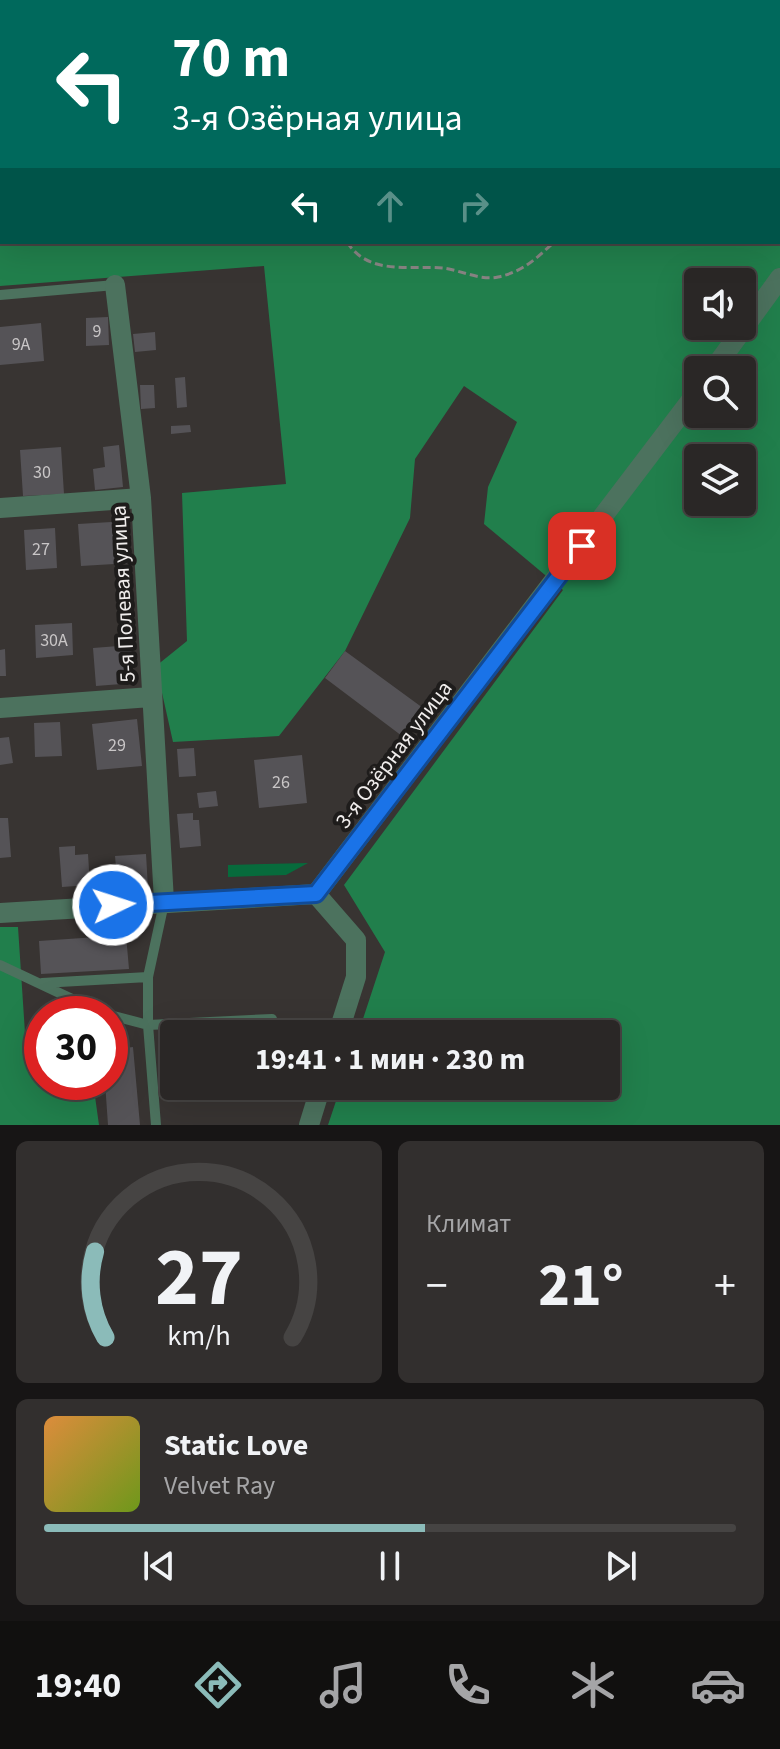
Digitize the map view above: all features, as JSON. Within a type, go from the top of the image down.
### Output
[{"type":"street","points":[[723,356],[780,278]]},
{"type":"street","name":"5-я Полевая улица","points":[[115,285],[141,498],[164,901]]},
{"type":"street","name":"3-я Озёрная улица","points":[[316,894],[684,409]]},
{"type":"street","points":[[0,508],[141,498]]},
{"type":"street","points":[[0,708],[151,697]]},
{"type":"street","points":[[0,913],[316,894],[356,940],[356,977],[342,1020]]},
{"type":"street","points":[[309,1125],[317,1100]]},
{"type":"lane","points":[[0,295],[115,285]]},
{"type":"lane","points":[[156,1125],[148,1025],[148,977],[164,901]]},
{"type":"lane","points":[[0,965],[64,996]]},
{"type":"lane","points":[[37,984],[148,977]]},
{"type":"lane","points":[[128,1020],[148,1025],[272,1019]]},
{"type":"path","points":[[349,244],[367,261],[393,269],[443,268],[494,278],[530,266],[552,244]]},
{"type":"green space","points":[[0,244],[780,244],[780,1125],[328,1125],[336,1100],[620,1100],[620,1020],[363,1020],[385,952],[344,885],[563,590],[484,524],[488,487],[517,422],[464,386],[415,459],[410,518],[345,651],[279,736],[173,742],[156,666],[187,641],[182,493],[286,484],[264,266],[0,286]]},
{"type":"green space","points":[[308,863],[286,875],[228,877],[228,865]]},
{"type":"green space","points":[[0,927],[18,927],[24,1018],[24,1100],[96,1100],[99,1125],[0,1125]]},
{"type":"building","points":[[108,317],[109,345],[86,346],[86,318]]},
{"type":"building","points":[[41,323],[44,361],[0,365],[0,327]]},
{"type":"building","points":[[155,332],[156,350],[135,352],[133,334]]},
{"type":"building","points":[[185,377],[187,407],[177,408],[175,378]]},
{"type":"building","points":[[140,385],[154,385],[155,408],[141,409]]},
{"type":"building","points":[[190,425],[191,432],[171,434],[171,426]]},
{"type":"building","points":[[119,445],[123,487],[95,490],[93,469],[105,467],[103,447]]},
{"type":"building","points":[[61,447],[64,494],[23,496],[20,450]]},
{"type":"building","points":[[128,521],[131,563],[81,566],[78,524]]},
{"type":"building","points":[[55,528],[57,568],[26,570],[24,530]]},
{"type":"building","points":[[72,623],[73,655],[36,658],[35,625]]},
{"type":"building","points":[[131,645],[134,683],[96,686],[93,648]]},
{"type":"building","points":[[5,649],[6,676],[0,676],[0,650]]},
{"type":"building","points":[[345,651],[423,708],[402,736],[325,678]]},
{"type":"building","points":[[137,719],[142,766],[97,770],[92,724]]},
{"type":"building","points":[[60,722],[62,756],[35,757],[34,723]]},
{"type":"building","points":[[9,737],[13,763],[0,765],[0,738]]},
{"type":"building","points":[[194,748],[196,776],[179,777],[177,749]]},
{"type":"building","points":[[302,755],[307,803],[259,808],[254,760]]},
{"type":"building","points":[[216,791],[218,806],[199,808],[197,793]]},
{"type":"building","points":[[193,813],[193,820],[199,820],[201,846],[180,848],[177,814]]},
{"type":"building","points":[[0,818],[8,818],[11,857],[0,858]]},
{"type":"building","points":[[75,846],[75,855],[88,854],[90,885],[62,887],[59,847]]},
{"type":"building","points":[[146,854],[148,888],[118,890],[115,856]]},
{"type":"building","points":[[126,935],[129,969],[41,974],[39,941]]},
{"type":"building","points":[[133,1047],[140,1125],[108,1125],[106,1100],[128,1100],[128,1048]]},
{"type":"route","points":[[113,905],[316,894],[582,546]]}]
